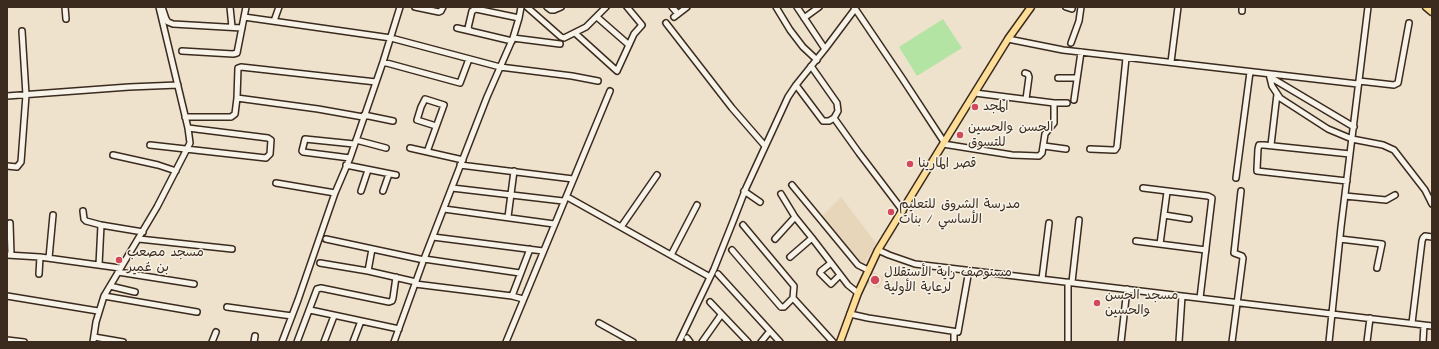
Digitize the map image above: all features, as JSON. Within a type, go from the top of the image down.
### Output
[{"type":"main road","points":[[840,342],[858,293],[878,250],[1008,39],[1031,7]]},
{"type":"main road","points":[[1426,7],[1432,12]]},
{"type":"street","points":[[65,7],[66,19]]},
{"type":"street","points":[[123,342],[94,339],[98,311],[104,296],[139,239],[176,171],[188,148],[190,137],[159,7]]},
{"type":"street","points":[[162,7],[166,19],[168,22],[173,24],[242,28]]},
{"type":"street","points":[[230,7],[232,27]]},
{"type":"street","points":[[182,51],[236,54],[238,52],[246,7]]},
{"type":"street","points":[[274,21],[279,7]]},
{"type":"street","points":[[282,342],[334,193],[350,158],[391,38],[400,7]]},
{"type":"street","points":[[415,7],[441,12],[443,7]]},
{"type":"street","points":[[394,342],[460,165],[512,40],[521,7]]},
{"type":"street","points":[[527,7],[564,38],[586,27],[606,7]]},
{"type":"street","points":[[547,7],[554,10],[561,7]]},
{"type":"street","points":[[575,33],[617,71],[634,34],[642,25],[627,7]]},
{"type":"street","points":[[672,7],[676,15],[687,7]]},
{"type":"street","points":[[776,7],[790,30],[803,47],[817,60]]},
{"type":"street","points":[[797,7],[824,50]]},
{"type":"street","points":[[804,18],[820,7]]},
{"type":"street","points":[[1071,44],[1079,21],[1081,7]]},
{"type":"street","points":[[1171,62],[1178,7]]},
{"type":"street","points":[[1329,342],[1358,82],[1368,7]]},
{"type":"street","points":[[679,342],[728,236],[744,192],[788,97],[817,60],[854,8],[902,78],[943,143],[1005,154],[1039,156],[1042,154],[1045,134],[1055,120],[1054,103]]},
{"type":"street","points":[[470,31],[468,28],[472,11],[474,9],[519,18]]},
{"type":"street","points":[[597,16],[629,45]]},
{"type":"street","points":[[244,17],[391,38],[500,67],[572,76],[598,81]]},
{"type":"street","points":[[666,23],[732,108],[765,146]]},
{"type":"street","points":[[1008,39],[1062,50],[1171,62],[1250,72],[1269,76],[1394,85],[1398,83],[1409,23]]},
{"type":"street","points":[[457,28],[512,40],[560,44]]},
{"type":"street","points":[[7,166],[17,166],[21,162],[26,95],[22,31]]},
{"type":"street","points":[[1074,100],[1081,52]]},
{"type":"street","points":[[1090,149],[1115,150],[1117,147],[1126,58]]},
{"type":"street","points":[[383,62],[460,83],[469,59]]},
{"type":"street","points":[[796,85],[823,121],[829,121],[834,118],[838,111],[837,103],[811,66]]},
{"type":"street","points":[[185,117],[231,117],[235,114],[238,68],[241,67],[376,82]]},
{"type":"street","points":[[1236,178],[1250,72]]},
{"type":"street","points":[[1025,73],[1028,74],[1029,77],[1026,99]]},
{"type":"street","points":[[1269,76],[1272,86],[1285,102],[1338,133],[1352,139],[1383,145],[1394,150],[1425,190],[1432,204]]},
{"type":"street","points":[[1269,76],[1353,130]]},
{"type":"street","points":[[1058,78],[1077,78]]},
{"type":"street","points":[[7,96],[178,85]]},
{"type":"street","points":[[506,342],[563,201],[610,91]]},
{"type":"street","points":[[975,93],[1054,103],[1067,103]]},
{"type":"street","points":[[1270,145],[1277,94]]},
{"type":"street","points":[[237,98],[393,120]]},
{"type":"street","points":[[427,152],[444,105],[425,99],[417,120],[418,122],[436,126]]},
{"type":"street","points":[[834,118],[863,159],[903,210]]},
{"type":"street","points":[[150,144],[266,158],[270,154],[271,140],[268,138],[188,128]]},
{"type":"street","points":[[1338,133],[1353,130]]},
{"type":"street","points":[[350,158],[303,152],[304,139],[355,142],[386,148]]},
{"type":"street","points":[[1347,181],[1256,169],[1259,145],[1350,154]]},
{"type":"street","points":[[1044,146],[1066,149]]},
{"type":"street","points":[[410,148],[463,160]]},
{"type":"street","points":[[113,155],[158,165],[176,171]]},
{"type":"street","points":[[346,165],[396,175]]},
{"type":"street","points":[[460,165],[573,178]]},
{"type":"street","points":[[361,191],[368,170]]},
{"type":"street","points":[[508,217],[514,171]]},
{"type":"street","points":[[383,191],[389,174]]},
{"type":"street","points":[[621,227],[657,175]]},
{"type":"street","points":[[276,182],[334,193]]},
{"type":"street","points":[[792,185],[858,265],[868,270]]},
{"type":"street","points":[[452,188],[563,201]]},
{"type":"street","points":[[1143,188],[1211,197],[1212,199],[1200,298]]},
{"type":"street","points":[[1232,342],[1243,258],[1242,256],[1235,255],[1234,253],[1241,191]]},
{"type":"street","points":[[744,192],[760,202]]},
{"type":"street","points":[[1160,244],[1167,192]]},
{"type":"street","points":[[781,194],[795,217],[840,275],[851,288],[858,293]]},
{"type":"street","points":[[1345,196],[1386,200],[1395,196]]},
{"type":"street","points":[[569,198],[710,276]]},
{"type":"street","points":[[671,255],[697,205]]},
{"type":"street","points":[[444,209],[554,224]]},
{"type":"street","points":[[83,211],[84,220],[101,226],[143,232]]},
{"type":"street","points":[[48,258],[53,215]]},
{"type":"street","points":[[1164,216],[1189,219]]},
{"type":"street","points":[[775,239],[795,217]]},
{"type":"street","points":[[1068,342],[1070,282],[1079,220]]},
{"type":"street","points":[[10,223],[9,255],[99,264],[119,270],[194,284]]},
{"type":"street","points":[[1042,279],[1048,223]]},
{"type":"street","points":[[732,250],[781,307],[793,298],[794,286],[743,225]]},
{"type":"street","points":[[99,264],[101,226]]},
{"type":"street","points":[[1412,323],[1422,241],[1425,236],[1432,237]]},
{"type":"street","points":[[433,237],[543,251]]},
{"type":"street","points":[[790,256],[812,238]]},
{"type":"street","points":[[139,239],[232,249]]},
{"type":"street","points":[[326,239],[424,259],[520,273]]},
{"type":"street","points":[[1340,239],[1382,244],[1377,268]]},
{"type":"street","points":[[1136,241],[1206,250]]},
{"type":"street","points":[[368,271],[372,249]]},
{"type":"street","points":[[512,296],[530,249]]},
{"type":"street","points":[[878,250],[909,263],[1432,326]]},
{"type":"street","points":[[39,274],[40,257]]},
{"type":"street","points":[[831,262],[820,273],[831,284],[840,275]]},
{"type":"street","points":[[320,263],[368,271],[415,283],[512,296],[523,299]]},
{"type":"street","points":[[850,314],[954,332],[958,331],[969,270]]},
{"type":"street","points":[[718,274],[780,342]]},
{"type":"street","points":[[297,342],[318,288],[389,302],[392,300],[396,277]]},
{"type":"street","points":[[110,286],[135,292]]},
{"type":"street","points":[[1121,342],[1127,289]]},
{"type":"street","points":[[7,296],[98,311]]},
{"type":"street","points":[[104,296],[197,312]]},
{"type":"street","points":[[1179,342],[1182,296]]},
{"type":"street","points":[[793,298],[833,342]]},
{"type":"street","points":[[710,302],[748,342]]},
{"type":"street","points":[[227,307],[292,316]]},
{"type":"street","points":[[310,310],[399,329]]},
{"type":"street","points":[[702,342],[721,315]]},
{"type":"street","points":[[324,342],[334,316]]},
{"type":"street","points":[[1367,342],[1370,318]]},
{"type":"street","points":[[353,342],[361,321]]},
{"type":"street","points":[[599,323],[633,342]]},
{"type":"street","points":[[1422,342],[1424,325]]},
{"type":"street","points":[[761,342],[770,331]]},
{"type":"street","points":[[212,342],[216,332]]},
{"type":"street","points":[[954,332],[954,342]]},
{"type":"street","points":[[254,342],[255,336]]},
{"type":"street","points":[[7,340],[24,342]]},
{"type":"shaded area","points":[[841,197],[876,243],[864,265],[822,216]]},
{"type":"shaded area","name":"مستوصف راية الأستقلال لرعاية الأولية","points":[[871,271],[884,277],[879,289],[866,283]]},
{"type":"green space","points":[[943,19],[962,48],[917,76],[899,47]]},
{"type":"place","name":"المجد","points":[[975,107]]},
{"type":"place","name":"الحسن والحسين للتسوق","points":[[960,135]]},
{"type":"place","name":"قصر المارينا","points":[[910,164]]},
{"type":"place","name":"مدرسة الشروق للتعليم الأساسي / بنات","points":[[891,212]]},
{"type":"place","name":"مسجد مصعب بن عُمير","points":[[119,260]]},
{"type":"place","name":"مستوصف راية الأستقلال لرعاية الأولية","points":[[875,280]]},
{"type":"place","name":"مسجد الحسن والحسين","points":[[1097,303]]}]
